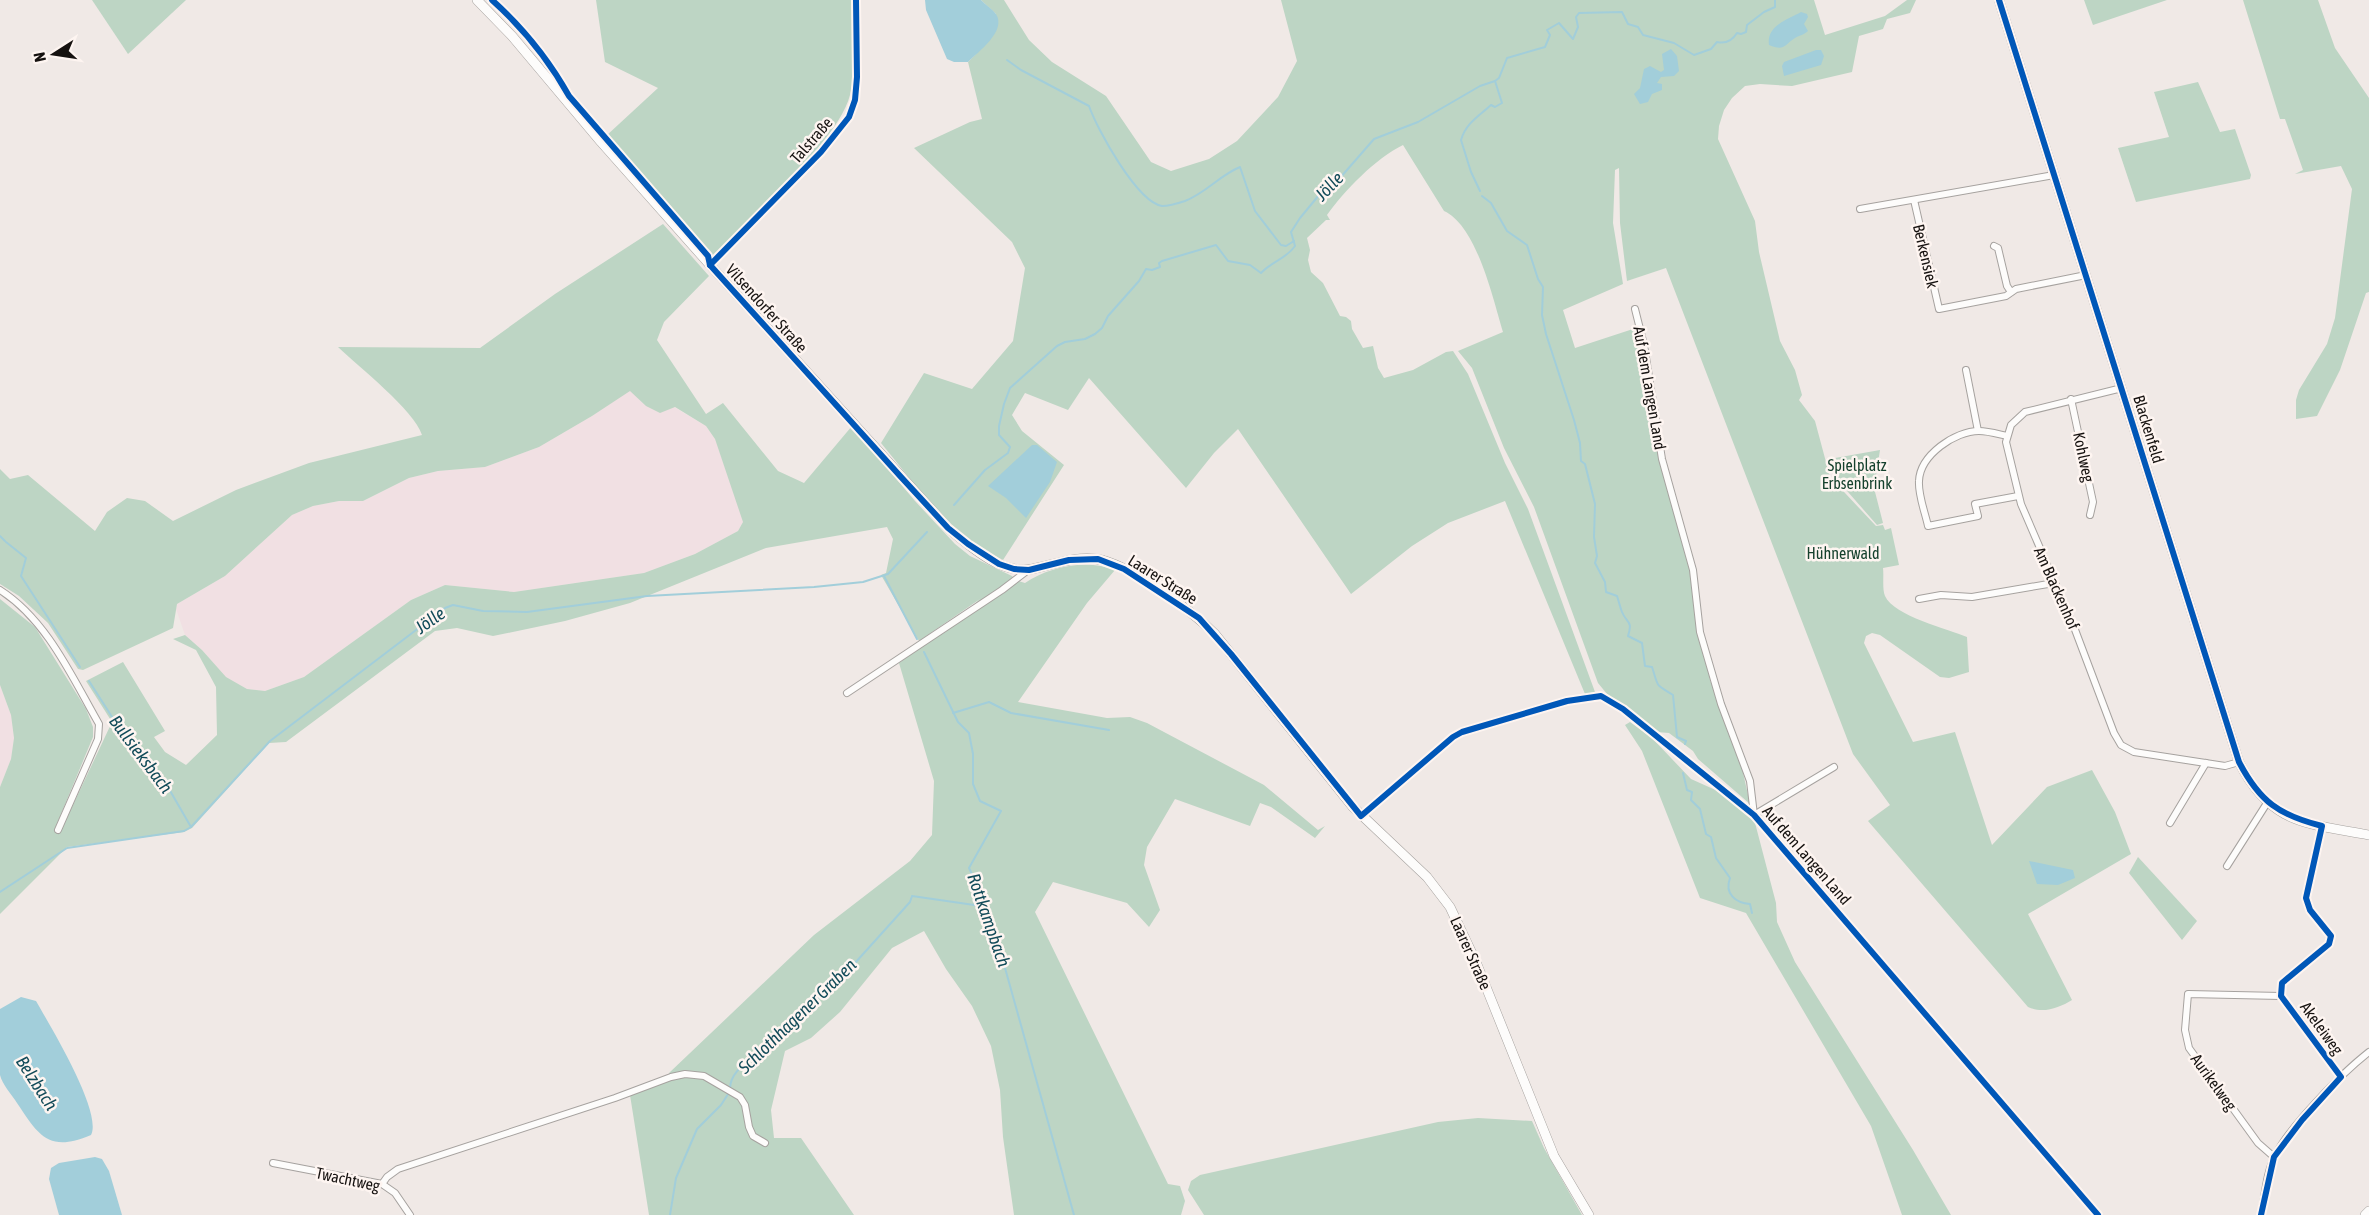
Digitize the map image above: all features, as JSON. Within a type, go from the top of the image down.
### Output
[{"type":"street","name":"Vilsendorfer Straße","points":[[477,0],[513,36],[601,142],[921,498]]},
{"type":"street","name":"Talstraße","points":[[710,265],[821,152],[849,117],[855,100],[857,77],[856,0]]},
{"type":"street","name":"Blackenfeld","points":[[1999,0],[2240,762],[2248,778],[2267,803],[2295,819],[2369,835]]},
{"type":"street","name":"Berkensiek","points":[[1860,209],[2054,175]]},
{"type":"street","name":"Berkensiek","points":[[1914,200],[1939,309],[2006,296],[2016,289],[2086,275]]},
{"type":"street","points":[[1994,246],[1998,248],[2007,286],[2011,292]]},
{"type":"street","name":"Auf dem Langen Land","points":[[1635,309],[1644,345],[1662,459],[1693,570],[1700,632],[1721,704],[1750,781],[1754,815]]},
{"type":"street","points":[[1966,370],[1978,431]]},
{"type":"street","points":[[2018,496],[1976,504],[1978,516],[1928,526],[1919,486],[1921,471],[1932,455],[1946,442],[1964,434],[1978,431],[2007,436],[2011,425],[2021,414],[2036,407],[2122,388]]},
{"type":"street","name":"Kohlweg","points":[[2071,399],[2093,502],[2090,515]]},
{"type":"street","name":"Am Blackenhof","points":[[2007,436],[2006,447],[2018,496],[2121,745],[2142,754],[2225,766],[2240,762]]},
{"type":"street","name":"Laarer Straße","points":[[921,498],[948,528],[984,556],[999,564],[1014,569],[1029,570],[1069,560],[1098,559],[1125,569],[1199,618],[1231,654],[1361,816],[1427,877],[1450,907],[1461,926],[1554,1156],[1589,1215]]},
{"type":"street","points":[[847,693],[1029,570]]},
{"type":"street","points":[[1919,599],[1941,595],[1972,597],[2054,583]]},
{"type":"street","points":[[0,590],[17,600],[38,622],[99,724],[98,739],[58,830]]},
{"type":"street","name":"Auf dem Langen Land","points":[[1361,816],[1453,736],[1568,701],[1601,696],[1623,710],[1754,815],[2098,1215]]},
{"type":"street","points":[[2170,823],[2206,763]]},
{"type":"street","points":[[1754,815],[1834,767]]},
{"type":"street","points":[[2227,867],[2267,803]]},
{"type":"street","points":[[2322,826],[2306,898],[2310,910],[2331,936]]},
{"type":"street","name":"Akeleiweg","points":[[2188,994],[2281,996],[2341,1077]]},
{"type":"street","name":"Aurikelweg","points":[[2188,994],[2185,1030],[2189,1048],[2258,1143],[2274,1157]]},
{"type":"street","points":[[2261,1215],[2274,1157],[2301,1120],[2341,1077],[2369,1052]]},
{"type":"street","points":[[382,1184],[387,1176],[398,1169],[685,1074],[705,1076],[740,1096],[745,1105],[753,1137],[765,1143]]},
{"type":"street","name":"Twachtweg","points":[[273,1164],[382,1184],[395,1193],[410,1215]]},
{"type":"street","points":[[2365,1215],[2369,1211]]},
{"type":"shaded area","points":[[630,390],[646,406],[674,407],[706,426],[715,439],[740,509],[743,522],[738,531],[695,554],[644,573],[514,592],[445,585],[411,600],[304,677],[265,691],[247,689],[225,677],[202,650],[185,635],[176,609],[177,604],[225,576],[292,515],[313,506],[339,501],[363,501],[409,478],[438,471],[485,467],[539,447],[592,416]]},
{"type":"shaded area","points":[[0,685],[11,715],[14,738],[11,759],[0,787]]},
{"type":"green space","points":[[92,0],[186,0],[128,54]]},
{"type":"green space","points":[[596,0],[852,0],[854,72],[850,95],[842,114],[811,157],[712,257],[670,206],[606,136],[658,88],[605,62]]},
{"type":"green space","name":"Hühnerwald","points":[[981,0],[1004,0],[1029,40],[1052,62],[1106,96],[1151,162],[1171,171],[1209,159],[1237,141],[1278,97],[1297,61],[1281,0],[1814,0],[1825,35],[1885,16],[1907,0],[1916,0],[1910,13],[1887,19],[1883,29],[1859,36],[1852,72],[1792,86],[1760,84],[1745,86],[1732,98],[1724,110],[1718,139],[1755,221],[1759,252],[1780,341],[1795,370],[1802,395],[1799,400],[1815,421],[1830,477],[1876,526],[1883,525],[1885,530],[1891,528],[1899,565],[1883,568],[1885,596],[1890,603],[1910,616],[1967,637],[1969,672],[1949,678],[1940,677],[1880,635],[1872,633],[1866,636],[1864,643],[1913,742],[1955,732],[1992,845],[2047,787],[2092,770],[2115,812],[2131,854],[2028,914],[2072,1000],[2051,1009],[2039,1010],[2028,1007],[1868,821],[1890,805],[1853,754],[1666,268],[1627,281],[1620,223],[1619,168],[1615,170],[1613,223],[1623,284],[1563,310],[1575,348],[1633,329],[1639,331],[1658,448],[1687,550],[1710,680],[1738,750],[1750,804],[1698,759],[1693,751],[1669,733],[1657,732],[1607,694],[1598,683],[1534,507],[1504,448],[1472,368],[1458,351],[1503,332],[1489,283],[1475,247],[1466,232],[1456,219],[1444,211],[1403,145],[1382,158],[1361,176],[1327,215],[1330,220],[1326,220],[1307,238],[1311,272],[1323,283],[1340,316],[1351,321],[1352,329],[1363,348],[1373,346],[1378,368],[1384,378],[1413,370],[1446,352],[1453,351],[1468,374],[1505,463],[1528,509],[1595,692],[1585,694],[1505,501],[1448,523],[1412,546],[1351,594],[1238,429],[1214,453],[1186,488],[1089,378],[1068,410],[1025,393],[1012,415],[1022,431],[1064,465],[1003,560],[984,550],[951,524],[881,443],[924,373],[972,389],[1013,341],[1025,268],[1012,242],[914,148],[970,122],[982,119],[968,62],[986,44],[996,14]]},
{"type":"green space","points":[[2084,0],[2167,0],[2093,25]]},
{"type":"green space","points":[[2243,0],[2318,0],[2335,48],[2369,98],[2369,292],[2366,293],[2340,370],[2317,416],[2296,419],[2296,400],[2299,390],[2327,344],[2335,318],[2352,189],[2341,166],[2295,174],[2303,170],[2285,119],[2280,119]]},
{"type":"green space","points":[[2198,82],[2220,132],[2235,129],[2251,175],[2250,179],[2136,202],[2118,148],[2169,137],[2154,92]]},
{"type":"green space","points":[[663,224],[709,276],[664,322],[657,340],[706,414],[723,403],[778,471],[804,483],[852,426],[915,501],[955,544],[970,556],[1025,583],[1045,572],[1069,566],[1093,565],[1115,570],[1087,603],[1018,702],[1107,718],[1130,717],[1147,723],[1264,785],[1318,830],[1325,826],[1315,838],[1271,807],[1260,803],[1250,826],[1175,799],[1147,847],[1144,865],[1160,910],[1149,927],[1127,903],[1053,882],[1035,912],[1168,1184],[1180,1186],[1185,1201],[1181,1215],[1014,1215],[1003,1137],[1000,1090],[991,1046],[972,1006],[946,969],[924,931],[892,948],[840,1012],[811,1038],[785,1051],[771,1110],[774,1138],[801,1138],[854,1215],[649,1215],[630,1095],[672,1080],[669,1073],[814,935],[910,861],[932,835],[934,781],[899,663],[961,621],[980,599],[919,641],[881,575],[886,573],[893,539],[887,527],[766,548],[630,603],[565,621],[493,636],[457,628],[435,631],[286,742],[269,743],[192,828],[184,832],[67,847],[0,914],[0,787],[11,759],[14,738],[11,715],[0,685],[0,599],[35,627],[86,709],[93,727],[93,737],[54,831],[64,824],[112,722],[86,681],[123,662],[165,731],[154,737],[165,752],[186,765],[217,735],[216,687],[196,650],[173,639],[185,635],[226,677],[247,689],[265,691],[304,677],[411,600],[445,585],[514,592],[644,573],[695,554],[738,531],[743,522],[715,439],[706,426],[675,407],[660,413],[646,406],[630,391],[539,447],[485,467],[438,471],[409,478],[363,501],[339,501],[313,506],[292,515],[225,576],[177,604],[173,628],[83,670],[78,669],[48,623],[19,596],[0,584],[0,469],[10,479],[28,475],[95,531],[107,512],[127,498],[145,501],[173,521],[236,490],[309,463],[422,435],[417,425],[397,401],[338,347],[480,348],[555,294]]},
{"type":"green space","name":"Spielplatz Erbsenbrink","points":[[1880,450],[1874,488],[1883,523],[1877,525],[1841,484],[1834,465],[1835,458]]},
{"type":"green space","points":[[1630,722],[1652,738],[1691,779],[1720,792],[1754,819],[1776,903],[1777,922],[1795,962],[1951,1215],[1902,1215],[1871,1126],[1746,913],[1700,898],[1642,751],[1625,725]]},
{"type":"green space","points":[[2138,857],[2197,921],[2182,940],[2129,873]]},
{"type":"green space","points":[[1478,1118],[1532,1121],[1544,1148],[1582,1215],[1204,1215],[1188,1190],[1191,1181],[1200,1175],[1438,1122]]},
{"type":"water","points":[[925,0],[981,0],[996,14],[998,27],[990,41],[968,62],[954,62],[947,59],[926,10]]},
{"type":"water","points":[[1801,12],[1807,14],[1808,17],[1804,24],[1808,31],[1782,47],[1769,45],[1771,32],[1785,20]]},
{"type":"water","points":[[1671,49],[1677,56],[1679,71],[1674,76],[1661,77],[1657,83],[1662,84],[1662,90],[1652,94],[1648,102],[1640,104],[1634,94],[1640,88],[1644,69],[1650,66],[1661,72],[1664,70],[1662,54]]},
{"type":"water","points":[[1821,50],[1824,56],[1821,65],[1784,76],[1782,66],[1784,62]]},
{"type":"water","points":[[1032,445],[1037,445],[1057,462],[1050,482],[1026,518],[1006,498],[988,486]]},
{"type":"water","points":[[2029,861],[2073,870],[2075,878],[2058,885],[2037,884]]},
{"type":"water","name":"Belzbach","points":[[21,997],[36,1001],[73,1068],[89,1108],[93,1124],[91,1135],[65,1142],[46,1138],[32,1124],[3,1082],[0,1075],[0,1009]]},
{"type":"water","points":[[95,1157],[102,1159],[109,1171],[122,1215],[59,1215],[49,1179],[51,1168],[59,1163]]},
{"type":"waterway","name":"Jölle","points":[[954,505],[985,470],[1008,453],[1010,447],[999,435],[999,426],[1010,388],[1057,346],[1065,342],[1085,339],[1102,328],[1108,316],[1139,281],[1146,269],[1152,270],[1160,267],[1159,263],[1162,261],[1216,245],[1228,261],[1250,265],[1261,273],[1295,246],[1291,232],[1300,218],[1329,183],[1340,178],[1374,139],[1418,122],[1480,86],[1495,81],[1499,78],[1507,58],[1545,47],[1550,35],[1547,30],[1559,23],[1573,39],[1578,27],[1576,17],[1579,13],[1622,12],[1628,24],[1638,27],[1643,35],[1674,43],[1694,55],[1711,49],[1717,42],[1729,41],[1737,33],[1746,32],[1747,25],[1775,7],[1775,0]]},
{"type":"waterway","points":[[1007,60],[1021,70],[1089,106],[1100,131],[1119,163],[1141,192],[1152,201],[1162,206],[1185,201],[1240,167],[1255,211],[1281,245],[1286,246],[1294,241]]},
{"type":"waterway","points":[[1480,191],[1471,172],[1461,140],[1466,129],[1478,116],[1491,105],[1495,107],[1502,103],[1495,81]]},
{"type":"waterway","points":[[1482,196],[1491,203],[1507,231],[1527,245],[1538,279],[1543,287],[1542,315],[1546,334],[1574,420],[1580,443],[1581,461],[1585,464],[1595,504],[1594,537],[1597,556],[1595,563],[1605,582],[1606,592],[1617,596],[1622,612],[1630,625],[1628,636],[1642,643],[1645,666],[1652,667],[1658,684],[1673,695],[1677,737],[1686,741],[1685,744]]},
{"type":"waterway","name":"Jölle","points":[[0,892],[67,848],[184,831],[191,827],[270,741],[445,608],[453,605],[483,611],[527,612],[647,596],[814,587],[863,582],[888,574],[927,532]]},
{"type":"waterway","name":"Bullsieksbach","points":[[0,536],[5,541]]},
{"type":"waterway","name":"Bullsieksbach","points":[[6,542],[26,558],[21,576],[80,667]]},
{"type":"waterway","name":"Rottkampbach","points":[[884,576],[917,639]]},
{"type":"waterway","name":"Rottkampbach","points":[[924,652],[958,722],[969,733],[973,754],[973,784],[980,801],[1001,811],[969,868],[988,907],[1074,1215]]},
{"type":"waterway","name":"Bullsieksbach","points":[[89,681],[114,720],[165,782],[191,827]]},
{"type":"waterway","points":[[953,713],[989,702],[1011,713],[1109,730]]},
{"type":"waterway","points":[[1683,773],[1687,790],[1692,792],[1691,800],[1700,809],[1706,834],[1711,837],[1716,858],[1730,878],[1730,893],[1736,900],[1750,904],[1752,913]]},
{"type":"waterway","name":"Schlothhagener Graben","points":[[730,1089],[738,1070],[765,1047],[780,1028],[798,1017],[834,985],[910,902],[912,896],[988,907]]},
{"type":"waterway","name":"Schlothhagener Graben","points":[[670,1215],[676,1178],[697,1129],[721,1105],[730,1091]]},
{"type":"cycle path","points":[[492,0],[525,33],[569,96],[708,256],[710,265]]},
{"type":"cycle path","points":[[710,265],[821,152],[849,117],[855,100],[857,77],[856,0]]},
{"type":"cycle path","points":[[1999,0],[2239,762],[2255,787],[2272,805],[2294,817],[2322,826],[2306,898],[2310,910],[2331,936],[2329,944],[2282,983],[2281,996],[2341,1077],[2302,1120],[2274,1157],[2261,1215]]},
{"type":"cycle path","points":[[710,265],[948,528],[999,564],[1014,569],[1029,570],[1069,560],[1098,559],[1124,569],[1199,618],[1231,654],[1361,816],[1453,737],[1462,732],[1567,701],[1601,696],[1623,709],[1754,815],[2098,1215]]}]
